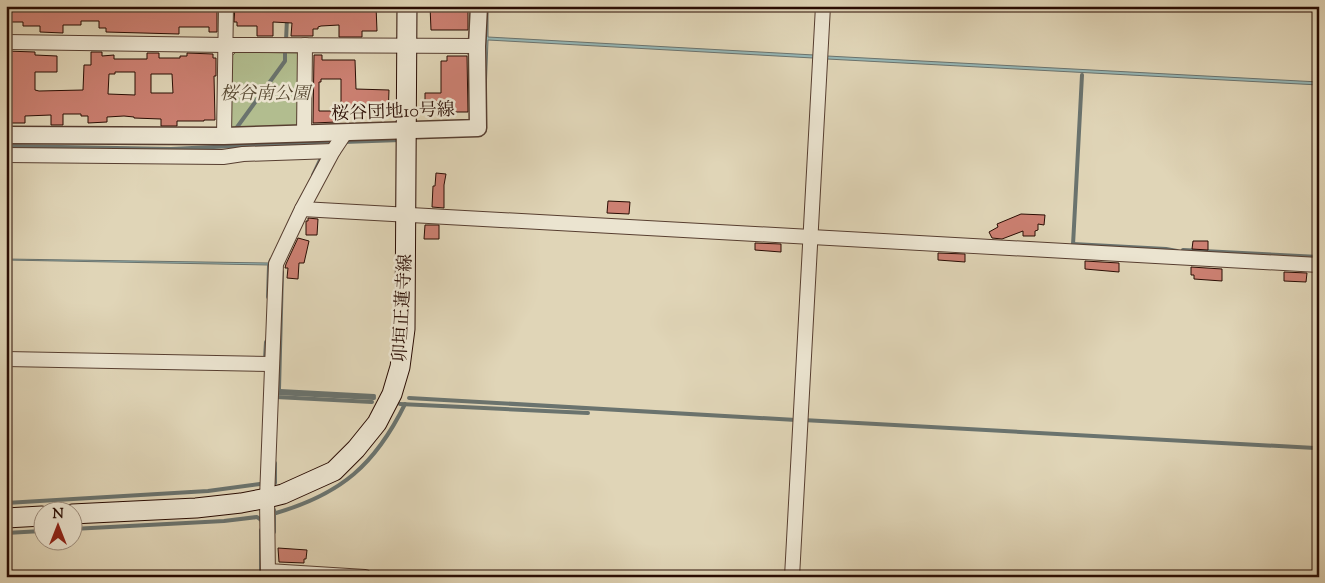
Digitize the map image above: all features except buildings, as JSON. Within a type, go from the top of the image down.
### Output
[{"type":"main road","name":"卯垣正蓮寺線","points":[[82,514],[196,508],[240,503],[283,494],[334,471],[356,449],[377,423],[392,394],[400,367],[405,329],[407,6]]},
{"type":"main road","points":[[6,518],[32,517]]},
{"type":"street","points":[[224,136],[226,6]]},
{"type":"street","name":"桜谷団地10号線","points":[[6,135],[224,136],[478,128],[477,46],[479,6]]},
{"type":"street","points":[[792,577],[823,6]]},
{"type":"street","points":[[6,42],[477,46]]},
{"type":"street","points":[[304,134],[305,45]]},
{"type":"street","points":[[345,133],[302,209],[276,264],[267,498],[268,574],[366,577]]},
{"type":"street","points":[[6,154],[223,157],[243,154],[333,152]]},
{"type":"street","points":[[302,209],[1319,265]]},
{"type":"street","points":[[6,359],[271,364]]},
{"type":"green space","name":"桜谷南公園","points":[[236,52],[301,53],[300,129],[231,131],[231,57]]},
{"type":"water","points":[[485,6],[488,6],[488,37],[1319,82],[1319,85],[824,60],[488,40],[485,119],[483,119]]},
{"type":"water","points":[[6,260],[269,263],[269,265]]},
{"type":"waterway","points":[[286,41],[287,18]]},
{"type":"waterway","points":[[235,130],[285,61],[285,48]]},
{"type":"waterway","points":[[1073,245],[1082,75]]},
{"type":"waterway","points":[[343,142],[401,140]]},
{"type":"waterway","points":[[6,146],[171,149],[336,141]]},
{"type":"waterway","points":[[313,175],[321,158]]},
{"type":"waterway","points":[[1073,244],[1177,251]]},
{"type":"waterway","points":[[1183,250],[1319,257]]},
{"type":"waterway","points":[[268,297],[269,266],[271,260]]},
{"type":"waterway","points":[[276,393],[279,389],[282,272]]},
{"type":"waterway","points":[[261,358],[265,359],[266,342]]},
{"type":"waterway","points":[[280,391],[374,396]]},
{"type":"waterway","points":[[276,393],[374,398]]},
{"type":"waterway","points":[[276,397],[372,402]]},
{"type":"waterway","points":[[409,398],[796,420]]},
{"type":"waterway","points":[[400,404],[588,413]]},
{"type":"waterway","points":[[276,513],[319,497],[354,474],[381,444],[405,404]]},
{"type":"waterway","points":[[803,420],[1315,448]]},
{"type":"waterway","points":[[275,463],[275,483]]},
{"type":"waterway","points":[[6,503],[208,491],[260,484]]},
{"type":"waterway","points":[[274,510],[274,532]]},
{"type":"waterway","points":[[82,528],[224,521],[257,517],[261,520]]},
{"type":"waterway","points":[[261,530],[261,575]]},
{"type":"waterway","points":[[6,533],[32,532]]}]
